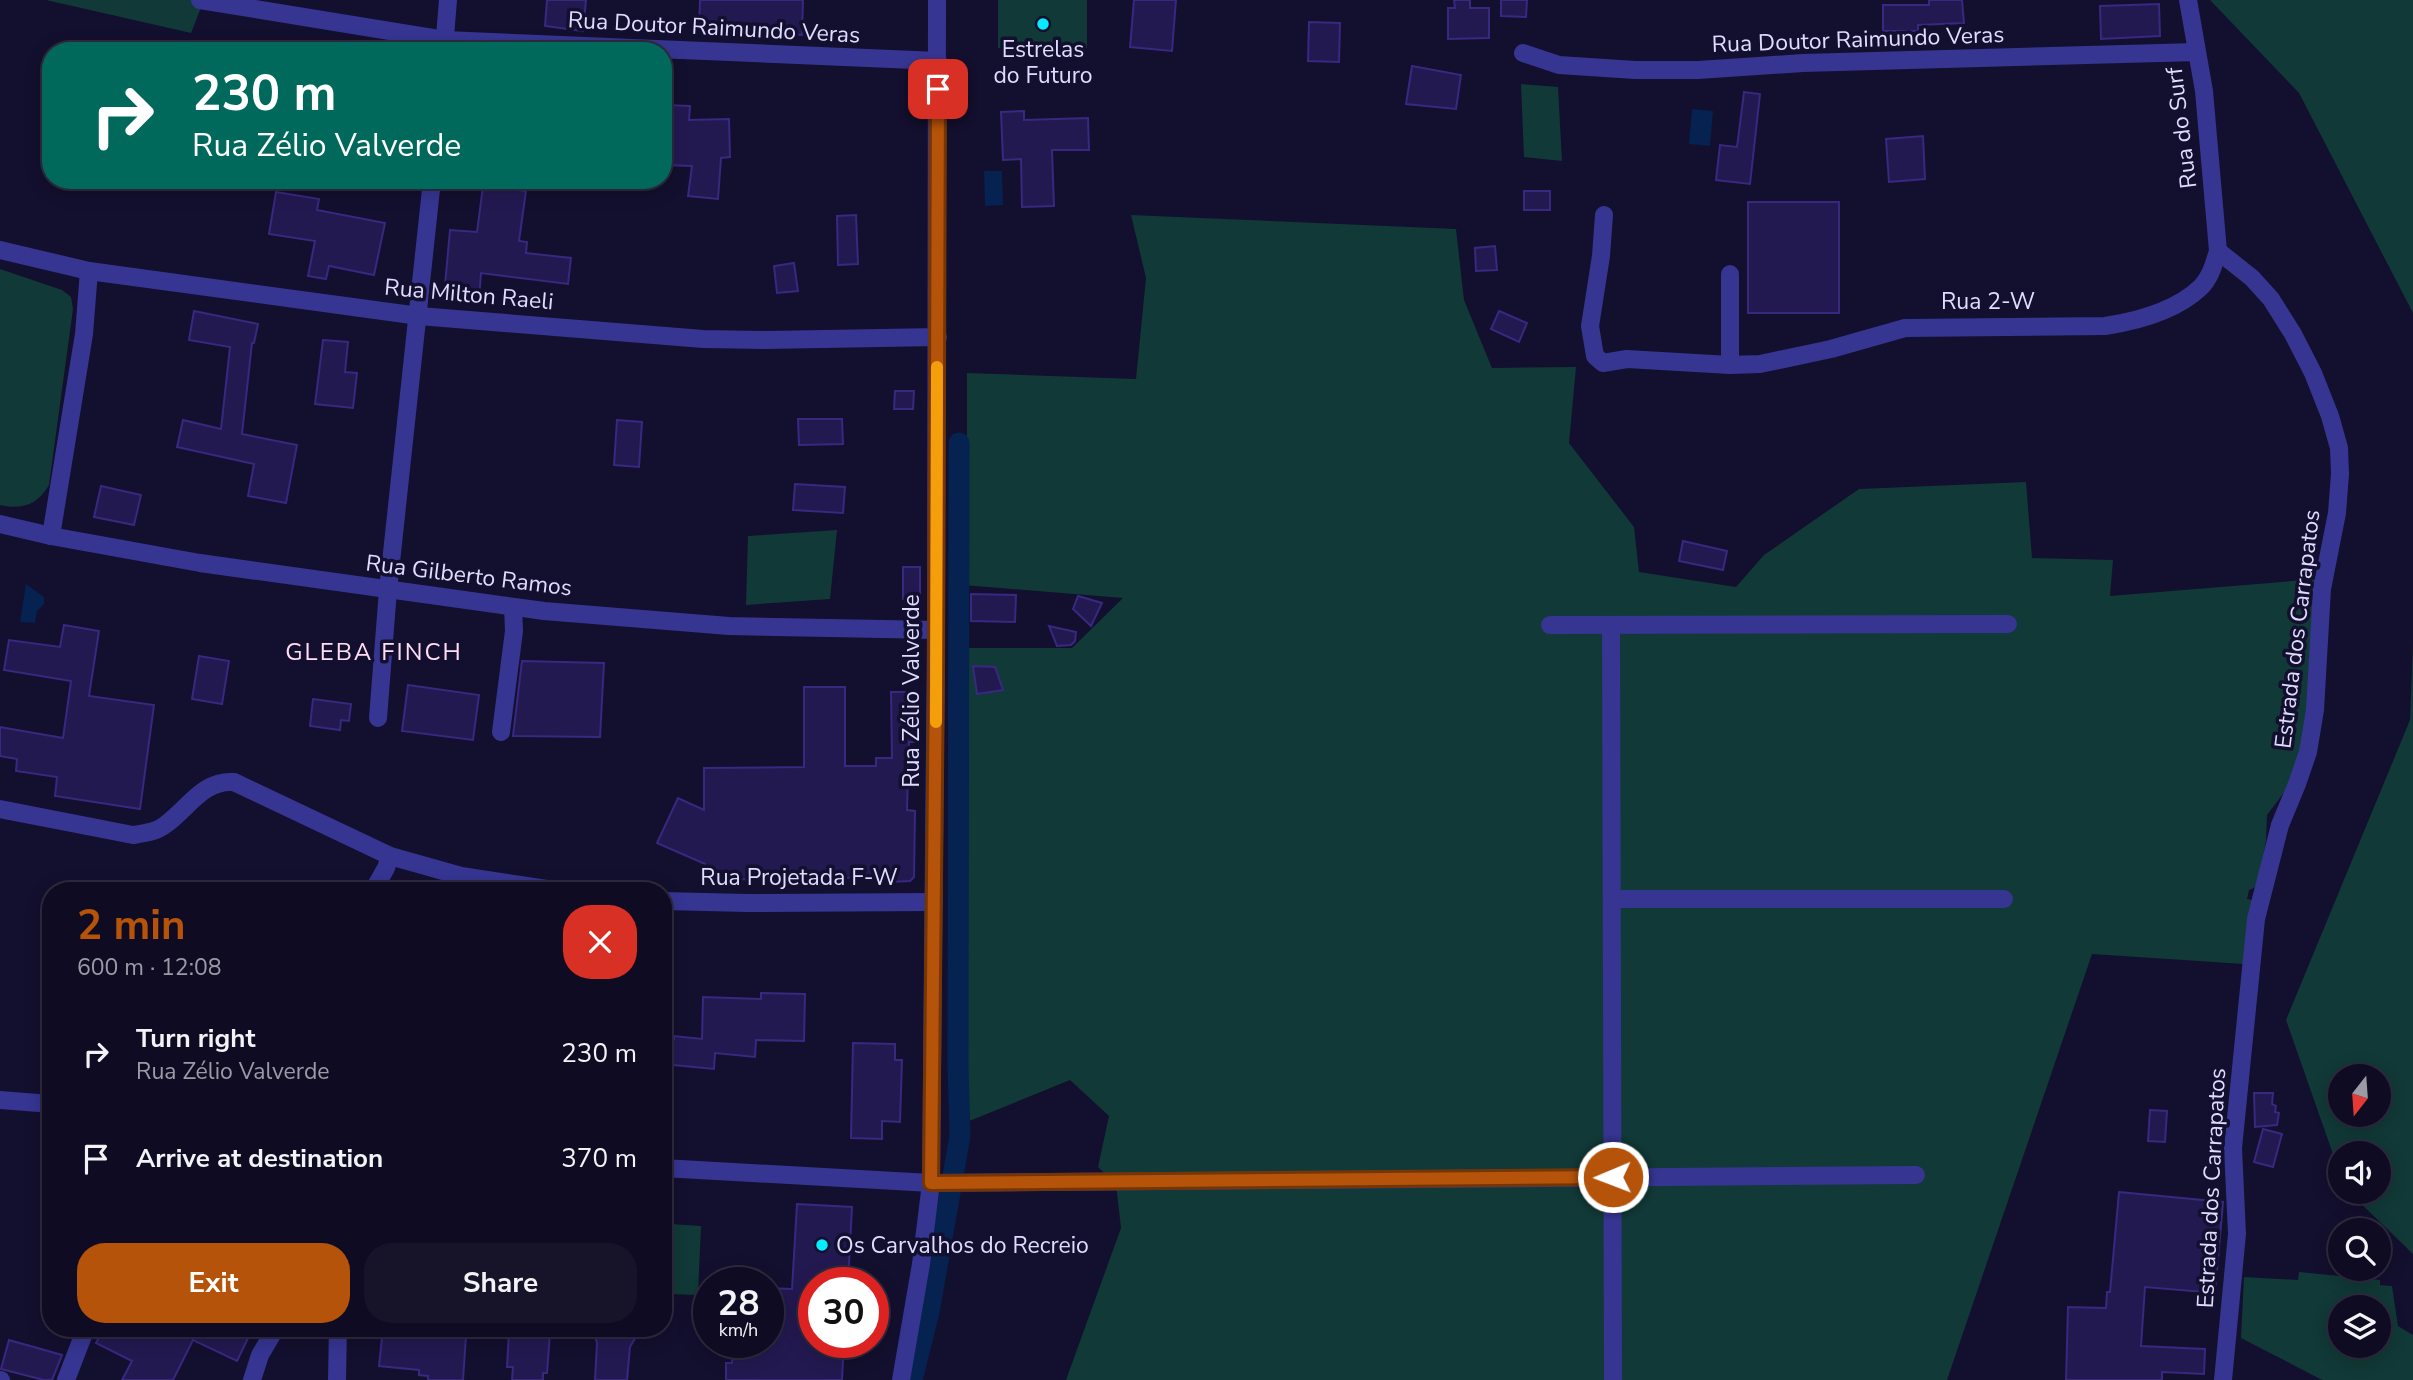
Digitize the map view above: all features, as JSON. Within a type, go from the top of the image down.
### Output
[{"type":"street","name":"Rua Doutor Raimundo Veras","points":[[200,0],[429,42]]},
{"type":"street","points":[[445,42],[449,0]]},
{"type":"street","name":"Rua Zélio Valverde","points":[[901,1380],[921,1264],[931,1183],[938,337],[937,0]]},
{"type":"street","name":"Rua do Surf","points":[[2188,0],[2206,104],[2218,251]]},
{"type":"street","name":"Rua Doutor Raimundo Veras","points":[[672,52],[938,61]]},
{"type":"street","name":"Rua Doutor Raimundo Veras","points":[[1523,53],[1559,65],[1698,70],[1803,62],[2197,52]]},
{"type":"street","points":[[378,718],[388,590],[431,189]]},
{"type":"street","name":"Rua 2-W","points":[[1604,215],[1601,256],[1590,326],[1595,356],[1603,363],[1628,359],[1730,365],[1760,363],[1831,349],[1905,328],[2105,326],[2131,323],[2180,302],[2202,286],[2210,274],[2218,251]]},
{"type":"street","name":"Rua Milton Raeli","points":[[0,250],[89,271],[419,316],[703,339],[938,337]]},
{"type":"street","name":"Estrada dos Carrapatos","points":[[2218,251],[2252,278],[2271,299],[2293,334],[2313,373],[2330,416],[2339,448],[2340,474],[2337,513],[2322,589],[2315,710],[2308,752],[2280,825],[2256,919],[2233,1148],[2237,1234],[2223,1380]]},
{"type":"street","points":[[51,536],[84,334],[89,271]]},
{"type":"street","points":[[1730,274],[1730,365]]},
{"type":"street","name":"Rua Gilberto Ramos","points":[[0,524],[200,563],[513,607],[729,625],[936,629]]},
{"type":"street","points":[[501,732],[514,631],[513,607]]},
{"type":"street","points":[[1550,625],[2008,624]]},
{"type":"street","points":[[1611,625],[1613,1380]]},
{"type":"street","points":[[0,810],[133,835],[150,832],[165,825],[207,787],[221,781],[234,782],[390,856],[461,876],[501,882]]},
{"type":"street","points":[[379,882],[390,856]]},
{"type":"street","points":[[1612,899],[2004,899]]},
{"type":"street","name":"Rua Projetada F-W","points":[[672,901],[934,902]]},
{"type":"street","points":[[0,1100],[42,1103]]},
{"type":"street","points":[[672,1169],[931,1183],[1916,1175]]},
{"type":"street","points":[[66,1380],[83,1337]]},
{"type":"street","points":[[252,1380],[271,1337]]},
{"type":"street","points":[[337,1380],[338,1337]]},
{"type":"green space","points":[[46,0],[204,0],[191,33]]},
{"type":"green space","name":"Estrelas do Futuro","points":[[998,0],[1087,0],[1087,48],[998,48]]},
{"type":"green space","points":[[2210,0],[2413,0],[2413,313],[2299,93]]},
{"type":"green space","points":[[1521,84],[1558,87],[1562,161],[1524,157]]},
{"type":"green space","points":[[1131,215],[1456,229],[1464,300],[1492,368],[1576,367],[1569,443],[1634,527],[1639,572],[1736,587],[1764,555],[1859,489],[2026,482],[2032,558],[2113,560],[2110,596],[2317,579],[2315,710],[2289,786],[2267,815],[2266,840],[2258,886],[2249,890],[2247,899],[2259,901],[2244,964],[2092,954],[1947,1380],[1066,1380],[1121,1228],[1116,1184],[1098,1167],[1109,1116],[1070,1080],[967,1122],[964,648],[1072,648],[1123,598],[951,584],[950,438],[967,437],[967,373],[1136,379],[1146,278]]},
{"type":"green space","points":[[0,269],[62,290],[71,297],[73,309],[49,485],[34,501],[15,507],[0,505]]},
{"type":"green space","points":[[837,530],[830,599],[746,605],[748,536]]},
{"type":"green space","points":[[2413,644],[2413,1254],[2391,1233],[2391,1218],[2376,1218],[2361,1204],[2391,1204],[2391,1141],[2328,1141],[2286,1020],[2410,720]]},
{"type":"green space","points":[[672,1224],[701,1226],[699,1267],[693,1267],[693,1295],[672,1294]]},
{"type":"green space","points":[[2299,1272],[2328,1275],[2328,1281],[2380,1281],[2380,1285],[2392,1286],[2398,1326],[2413,1335],[2413,1380],[2322,1380],[2241,1338],[2244,1277],[2298,1280]]},
{"type":"water","points":[[1692,109],[1713,111],[1710,146],[1689,144]]},
{"type":"water","points":[[984,171],[1002,171],[1003,205],[985,206]]},
{"type":"water","points":[[26,584],[44,597],[44,604],[37,611],[35,623],[20,622]]},
{"type":"building","points":[[547,0],[586,0],[583,31],[545,26]]},
{"type":"building","points":[[700,0],[803,0],[802,35],[699,30]]},
{"type":"building","points":[[1134,0],[1176,0],[1172,51],[1130,47]]},
{"type":"building","points":[[1454,0],[1470,0],[1470,8],[1489,8],[1489,38],[1448,39],[1448,8],[1455,8]]},
{"type":"building","points":[[1501,0],[1527,0],[1526,17],[1501,16]]},
{"type":"building","points":[[1929,0],[1962,0],[1964,23],[1918,25],[1918,31],[1883,31],[1883,5],[1929,5]]},
{"type":"building","points":[[2159,4],[2160,36],[2101,39],[2100,6]]},
{"type":"building","points":[[1309,22],[1340,23],[1339,62],[1308,61]]},
{"type":"building","points":[[1412,66],[1461,75],[1456,109],[1406,104]]},
{"type":"building","points":[[1744,92],[1760,94],[1750,184],[1716,180],[1720,145],[1737,147]]},
{"type":"building","points":[[672,105],[690,106],[689,120],[729,119],[730,157],[721,158],[718,199],[688,196],[692,166],[672,165]]},
{"type":"building","points":[[1024,111],[1024,120],[1088,118],[1089,150],[1052,150],[1054,206],[1022,207],[1021,159],[1003,160],[1001,112]]},
{"type":"building","points":[[1923,136],[1925,179],[1889,182],[1886,139]]},
{"type":"building","points":[[483,189],[526,191],[519,241],[527,242],[526,253],[571,258],[568,284],[481,273],[479,300],[444,296],[450,230],[477,232]]},
{"type":"building","points":[[1524,191],[1550,191],[1550,210],[1524,210]]},
{"type":"building","points":[[276,192],[319,199],[317,210],[385,223],[374,275],[329,266],[326,279],[308,276],[315,241],[269,234]]},
{"type":"building","points":[[1748,202],[1839,202],[1839,313],[1748,313]]},
{"type":"building","points":[[856,215],[858,264],[838,265],[837,216]]},
{"type":"building","points":[[1495,246],[1497,270],[1476,271],[1475,248]]},
{"type":"building","points":[[794,263],[798,291],[777,293],[774,266]]},
{"type":"building","points":[[194,311],[258,324],[252,343],[242,434],[297,445],[286,503],[248,496],[254,464],[177,447],[183,420],[221,429],[230,347],[189,340]]},
{"type":"building","points":[[1499,311],[1527,323],[1519,342],[1491,329]]},
{"type":"building","points":[[323,340],[348,342],[345,372],[357,373],[353,408],[315,404]]},
{"type":"building","points":[[895,391],[914,391],[913,409],[894,409]]},
{"type":"building","points":[[798,419],[842,419],[843,444],[799,445]]},
{"type":"building","points":[[617,420],[642,422],[639,467],[614,465]]},
{"type":"building","points":[[795,484],[845,487],[843,513],[793,510]]},
{"type":"building","points":[[101,486],[141,495],[134,525],[94,517]]},
{"type":"building","points":[[1683,541],[1727,551],[1723,570],[1679,561]]},
{"type":"building","points":[[903,567],[920,567],[920,599],[903,599]]},
{"type":"building","points":[[971,594],[1016,595],[1015,622],[971,621]]},
{"type":"building","points":[[1078,596],[1102,603],[1091,626],[1073,609]]},
{"type":"building","points":[[64,625],[99,631],[89,696],[154,705],[140,809],[55,796],[57,777],[16,771],[17,759],[0,756],[0,727],[63,738],[71,681],[4,670],[9,640],[60,647]]},
{"type":"building","points":[[1049,626],[1076,632],[1075,641],[1071,645],[1057,646]]},
{"type":"building","points":[[199,656],[229,661],[222,704],[192,699]]},
{"type":"building","points":[[522,661],[604,663],[600,737],[513,736]]},
{"type":"building","points":[[973,666],[995,667],[1003,690],[977,694]]},
{"type":"building","points":[[408,685],[479,695],[473,740],[402,731]]},
{"type":"building","points":[[804,687],[845,687],[845,766],[876,766],[876,758],[892,758],[891,692],[918,692],[918,742],[909,742],[907,810],[915,811],[914,877],[910,881],[890,882],[891,877],[705,880],[705,864],[657,843],[678,798],[704,810],[704,768],[804,767]]},
{"type":"building","points":[[313,699],[351,704],[349,721],[341,720],[340,730],[310,726]]},
{"type":"building","points":[[761,993],[805,994],[804,1041],[756,1040],[755,1057],[715,1053],[714,1069],[672,1065],[674,1036],[702,1039],[703,997],[761,999]]},
{"type":"building","points":[[853,1043],[895,1044],[895,1060],[902,1060],[900,1122],[882,1121],[882,1139],[851,1138]]},
{"type":"building","points":[[2254,1093],[2273,1093],[2272,1104],[2276,1106],[2275,1112],[2279,1113],[2277,1125],[2255,1127]]},
{"type":"building","points":[[2150,1110],[2167,1111],[2165,1142],[2148,1141]]},
{"type":"building","points":[[2263,1129],[2282,1134],[2273,1167],[2254,1162]]},
{"type":"building","points":[[2119,1192],[2223,1202],[2215,1293],[2145,1287],[2141,1346],[2205,1349],[2204,1374],[2162,1372],[2162,1380],[2066,1380],[2068,1307],[2106,1308],[2107,1292],[2110,1292]]},
{"type":"building","points":[[797,1204],[852,1207],[849,1267],[798,1267],[798,1358],[843,1358],[842,1380],[726,1380],[726,1363],[732,1363],[732,1358],[784,1358],[784,1289],[792,1289]]},
{"type":"building","points":[[99,1337],[249,1337],[237,1361],[193,1340],[173,1380],[122,1380],[132,1361],[96,1343]]},
{"type":"building","points":[[382,1337],[466,1337],[463,1380],[428,1380],[428,1376],[419,1375],[419,1370],[379,1366]]},
{"type":"building","points":[[509,1337],[550,1337],[547,1373],[543,1373],[543,1380],[512,1380],[513,1367],[507,1367]]},
{"type":"building","points":[[595,1337],[636,1337],[630,1347],[627,1380],[595,1380]]},
{"type":"building","points":[[9,1340],[62,1355],[52,1380],[1,1369]]},
{"type":"waterway","points":[[912,1380],[929,1312],[960,1136],[959,443]]},
{"type":"slow traffic","points":[[936,722],[937,367]]},
{"type":"place","name":"Estrelas do Futuro","points":[[1043,24]]},
{"type":"place","name":"Os Carvalhos do Recreio","points":[[822,1245]]},
{"type":"district","name":"GLEBA FINCH","points":[[374,652]]},
{"type":"route","points":[[938,89],[931,1183],[1613,1177]]}]
